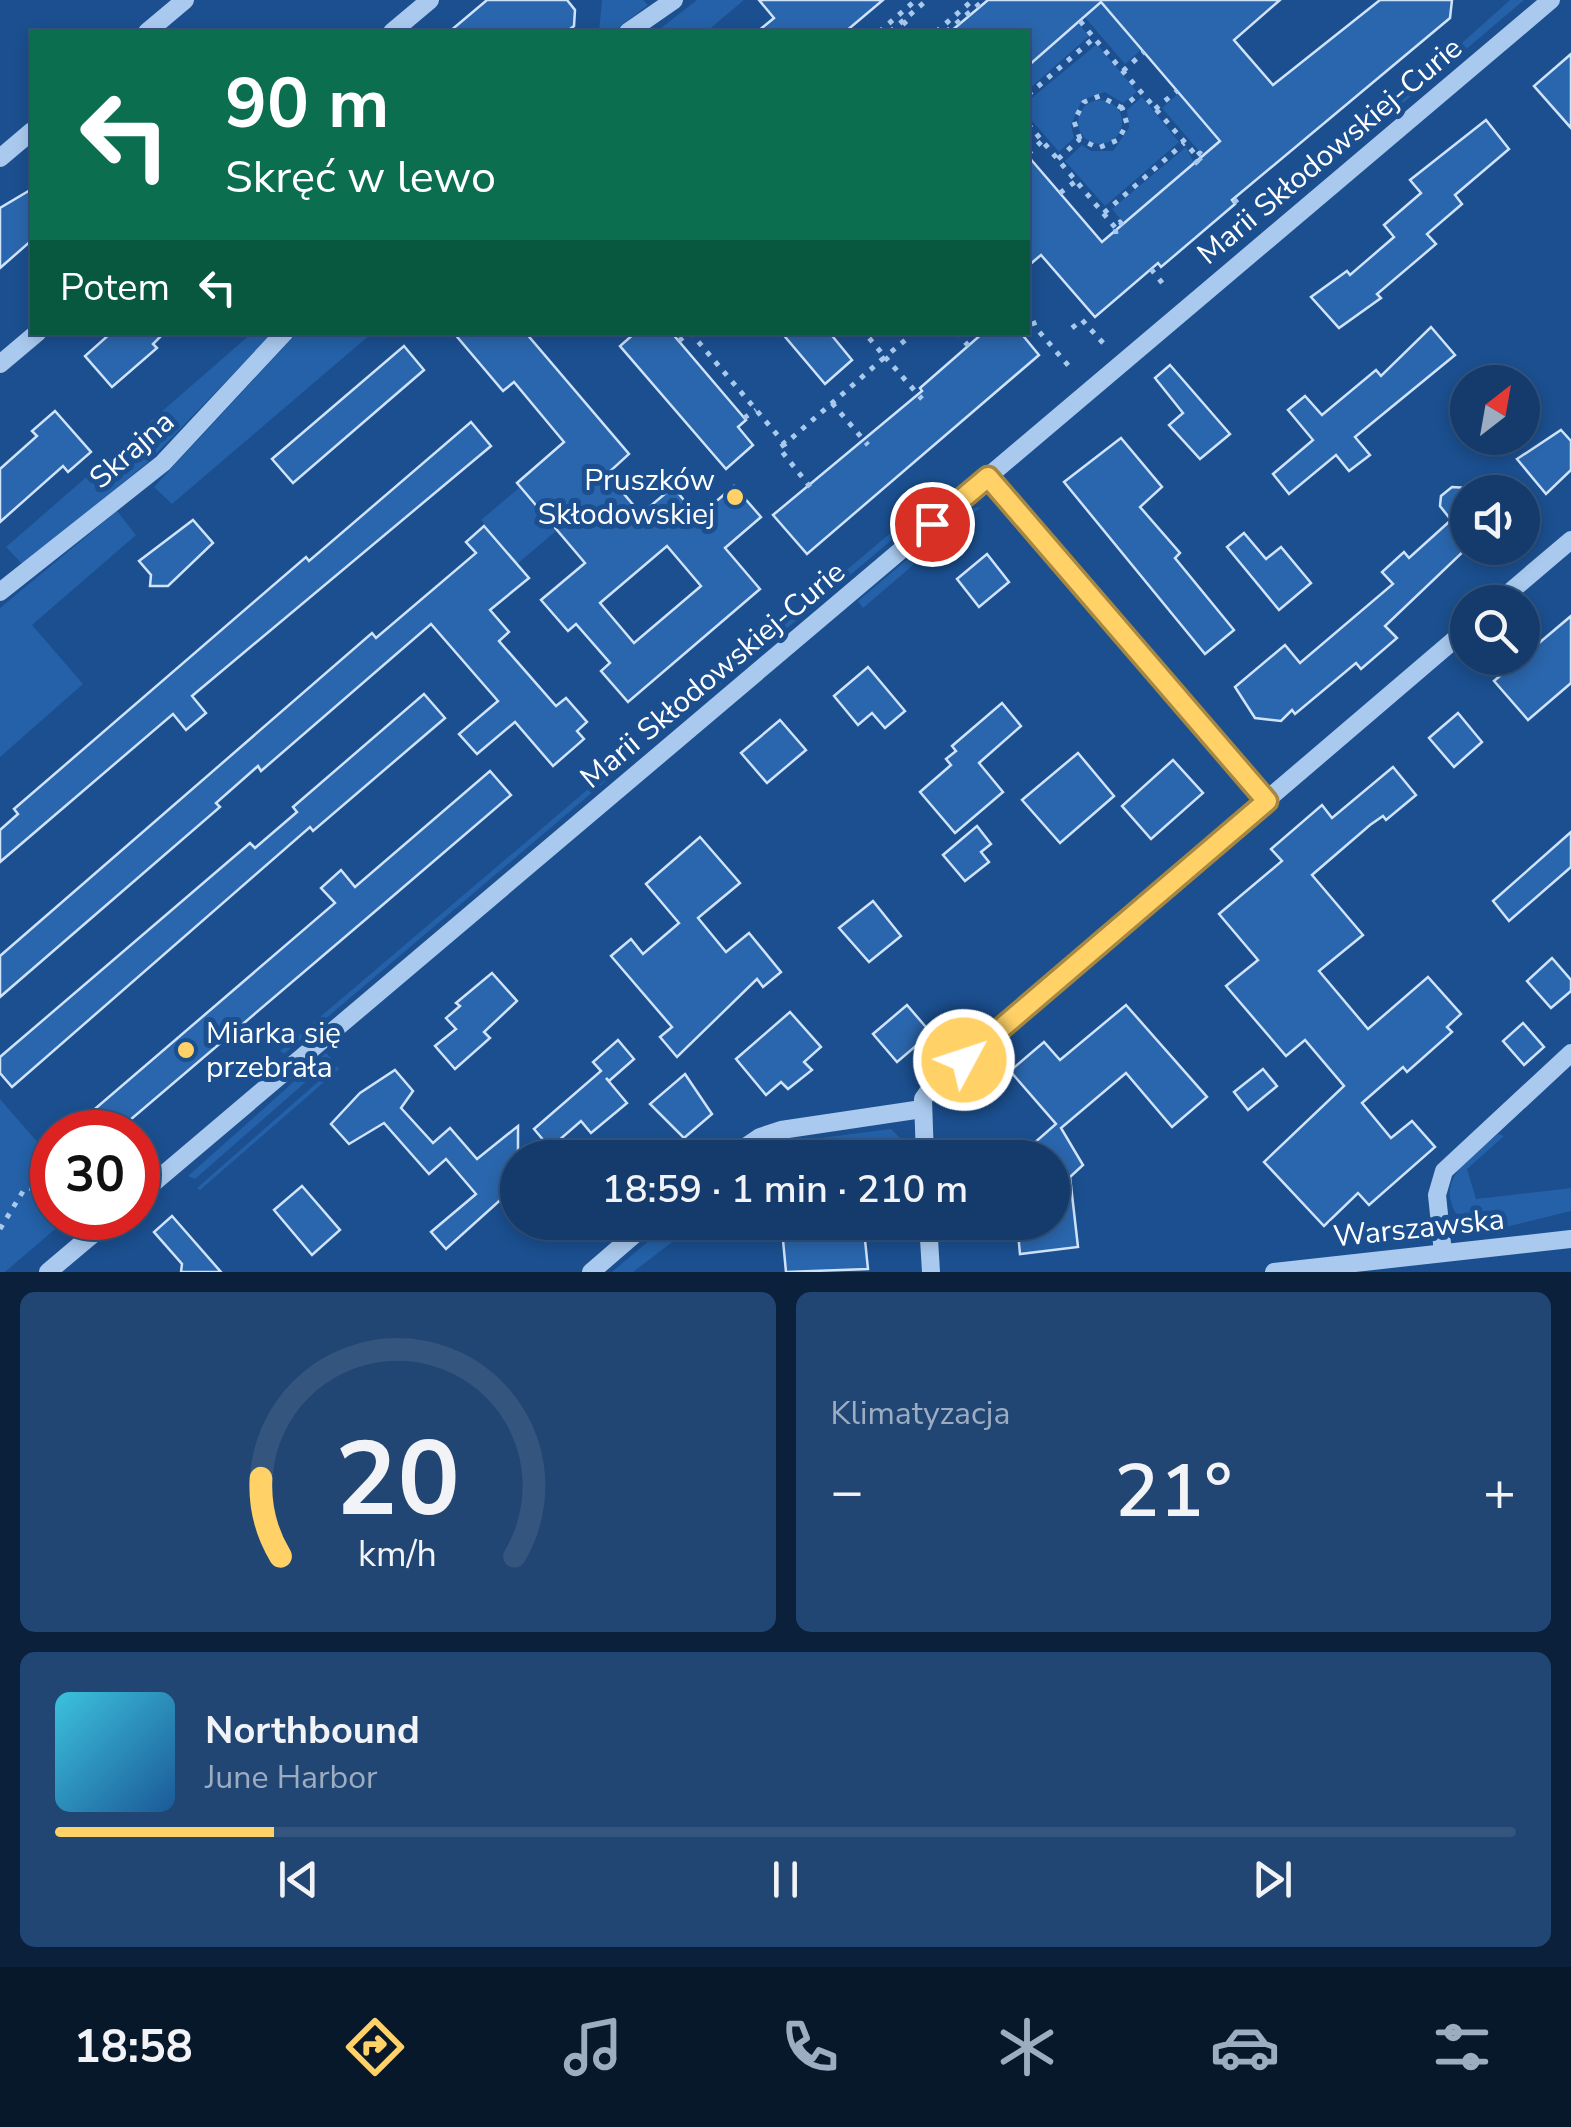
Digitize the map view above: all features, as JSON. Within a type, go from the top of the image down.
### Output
[{"type":"street","points":[[149,30],[185,0]]},
{"type":"street","points":[[394,30],[430,0]]},
{"type":"street","points":[[631,30],[674,0]]},
{"type":"street","name":"Marii Skłodowskiej-Curie","points":[[160,1177],[1551,0]]},
{"type":"street","points":[[0,158],[30,132]]},
{"type":"street","points":[[0,364],[34,335]]},
{"type":"street","name":"Skrajna","points":[[0,592],[163,463],[282,335]]},
{"type":"street","points":[[988,477],[1267,801]]},
{"type":"street","points":[[1518,585],[1571,540]]},
{"type":"street","points":[[924,1140],[922,1109],[933,1086],[1450,643]]},
{"type":"street","points":[[1442,1254],[1437,1195],[1444,1170],[1571,1053]]},
{"type":"street","points":[[762,1140],[781,1130],[922,1109]]},
{"type":"street","name":"Warszawska","points":[[1274,1272],[1571,1239]]},
{"type":"street","points":[[48,1272],[86,1240]]},
{"type":"street","points":[[591,1272],[627,1240]]},
{"type":"street","points":[[929,1240],[931,1272]]},
{"type":"path","points":[[938,30],[973,0]]},
{"type":"path","points":[[950,30],[984,0]]},
{"type":"path","points":[[882,30],[921,1]]},
{"type":"path","points":[[892,9],[911,30]]},
{"type":"path","points":[[891,30],[900,18]]},
{"type":"path","points":[[1079,19],[1200,160]]},
{"type":"path","points":[[1030,93],[1094,38]]},
{"type":"path","points":[[1122,71],[1144,52]]},
{"type":"path","points":[[1156,109],[1177,91]]},
{"type":"path","points":[[1122,108],[1141,92]]},
{"type":"path","points":[[1100,96],[1122,108],[1127,124],[1110,146],[1098,148],[1080,139],[1074,121],[1084,102],[1100,96]]},
{"type":"path","points":[[1030,126],[1119,230]]},
{"type":"path","points":[[1058,159],[1080,139]]},
{"type":"path","points":[[1030,152],[1042,141]]},
{"type":"path","points":[[1104,213],[1184,142]]},
{"type":"path","points":[[1060,194],[1076,181]]},
{"type":"path","points":[[1234,198],[1249,213]]},
{"type":"path","points":[[1151,270],[1168,289]]},
{"type":"path","points":[[1030,314],[1036,328],[1072,370]]},
{"type":"path","points":[[1072,328],[1082,320],[1104,344]]},
{"type":"path","points":[[1030,325],[1036,328]]},
{"type":"path","points":[[679,341],[686,335]]},
{"type":"path","points":[[692,335],[785,444]]},
{"type":"path","points":[[867,335],[922,399]]},
{"type":"path","points":[[812,488],[779,448],[912,335]]},
{"type":"path","points":[[959,335],[970,348]]},
{"type":"path","points":[[832,403],[868,445]]},
{"type":"path","points":[[744,418],[756,410]]},
{"type":"path","points":[[0,1229],[25,1188],[30,1188]]},
{"type":"shaded area","points":[[602,0],[643,0],[648,5],[616,30],[599,30]]},
{"type":"shaded area","points":[[697,0],[744,0],[708,30],[659,30]]},
{"type":"shaded area","points":[[1510,0],[1524,0],[1335,157]]},
{"type":"shaded area","points":[[1100,1],[1141,50],[1125,64],[1083,15]]},
{"type":"shaded area","points":[[1076,21],[1089,36],[1030,88],[1030,64]]},
{"type":"shaded area","points":[[1097,44],[1137,92],[1123,103],[1105,92],[1082,100],[1071,125],[1074,138],[1059,152],[1030,118],[1030,99]]},
{"type":"shaded area","points":[[1179,93],[1222,143],[1205,158],[1162,108]]},
{"type":"shaded area","points":[[1142,97],[1179,142],[1105,206],[1065,161],[1082,145],[1091,151],[1113,151],[1129,128],[1127,110]]},
{"type":"shaded area","points":[[1100,100],[1116,106],[1122,122],[1116,138],[1100,144],[1084,138],[1078,122],[1084,106]]},
{"type":"shaded area","points":[[1186,147],[1194,163],[1126,226],[1112,209]]},
{"type":"shaded area","points":[[250,335],[271,335],[147,463],[23,565],[6,547]]},
{"type":"shaded area","points":[[295,335],[370,335],[172,504],[154,487]]},
{"type":"shaded area","points":[[519,488],[556,531],[517,564],[481,520]]},
{"type":"shaded area","points":[[981,507],[863,608],[858,601],[967,509]]},
{"type":"shaded area","points":[[919,509],[913,522],[658,737],[646,739]]},
{"type":"shaded area","points":[[117,511],[136,535],[32,625],[83,684],[0,757],[0,608]]},
{"type":"shaded area","points":[[614,767],[608,779],[284,1054],[280,1051]]},
{"type":"shaded area","points":[[326,1053],[332,1059],[195,1179],[188,1176]]},
{"type":"shaded area","points":[[336,1066],[339,1069],[200,1190],[197,1188]]},
{"type":"shaded area","points":[[0,1099],[30,1134],[30,1240],[42,1240],[5,1272],[0,1272]]},
{"type":"shaded area","points":[[891,1129],[902,1140],[805,1140]]},
{"type":"shaded area","points":[[1498,1134],[1504,1136],[1467,1169],[1476,1199],[1571,1188],[1571,1211],[1486,1232],[1460,1218],[1450,1198],[1455,1176],[1470,1157]]},
{"type":"shaded area","points":[[650,1240],[675,1240],[633,1272],[612,1272]]},
{"type":"building","points":[[487,0],[567,0],[575,10],[574,26],[569,30],[451,30]]},
{"type":"building","points":[[759,0],[883,0],[847,30],[759,30],[774,18]]},
{"type":"building","points":[[988,0],[1280,0],[1234,40],[1273,85],[1380,0],[1452,0],[1450,18],[1232,200],[1235,204],[1161,267],[1158,263],[1095,317],[1041,255],[1030,264],[1030,158],[1102,242],[1220,141],[1101,2],[1030,64],[1030,30],[952,30]]},
{"type":"building","points":[[1571,54],[1571,128],[1534,86]]},
{"type":"building","points":[[1486,120],[1509,149],[1455,195],[1462,204],[1427,234],[1436,244],[1377,294],[1381,298],[1339,328],[1311,297],[1347,271],[1350,275],[1394,237],[1384,225],[1421,193],[1410,180]]},
{"type":"building","points":[[30,190],[30,242],[0,268],[0,208]]},
{"type":"building","points":[[1431,327],[1455,355],[1355,437],[1370,455],[1349,471],[1336,455],[1289,494],[1273,474],[1313,440],[1288,410],[1305,396],[1322,415],[1376,370],[1381,376]]},
{"type":"building","points":[[109,335],[162,335],[153,344],[157,348],[112,387],[85,356]]},
{"type":"building","points":[[456,335],[528,335],[629,454],[607,474],[641,514],[673,487],[698,517],[734,486],[761,517],[725,548],[760,589],[628,702],[601,671],[610,663],[576,624],[568,631],[541,600],[585,563],[517,483],[564,442],[514,382],[503,391]],"holes":[[[667,546],[701,586],[634,643],[600,603]]]},
{"type":"building","points":[[633,335],[674,335],[746,420],[738,427],[753,445],[726,469],[620,346]]},
{"type":"building","points":[[784,335],[831,335],[852,360],[825,384]]},
{"type":"building","points":[[981,335],[1022,335],[1039,355],[807,554],[773,515],[922,391],[920,388]]},
{"type":"building","points":[[404,346],[424,370],[293,483],[272,459]]},
{"type":"building","points":[[1170,365],[1230,434],[1200,459],[1169,425],[1183,413],[1155,378]]},
{"type":"building","points":[[55,411],[91,452],[68,472],[63,466],[0,522],[0,469],[37,436],[32,431]]},
{"type":"building","points":[[471,422],[491,446],[192,696],[206,713],[186,730],[173,714],[0,862],[0,830],[18,814],[14,809],[306,557],[309,561]]},
{"type":"building","points":[[1561,430],[1571,441],[1571,470],[1546,494],[1540,487],[1540,475],[1530,475],[1517,459],[1540,455],[1540,444]]},
{"type":"building","points":[[1121,438],[1162,487],[1140,507],[1180,553],[1175,558],[1234,630],[1205,654],[1064,482]]},
{"type":"building","points":[[1450,489],[1450,519],[1440,506],[1441,496]]},
{"type":"building","points":[[193,520],[213,543],[168,586],[150,586],[151,575],[139,561]]},
{"type":"building","points":[[1450,521],[1450,564],[1385,626],[1397,638],[1361,669],[1356,663],[1295,714],[1292,710],[1281,721],[1255,718],[1235,687],[1285,645],[1300,663],[1393,584],[1382,572],[1404,552],[1409,558]]},
{"type":"building","points":[[484,526],[529,578],[490,610],[509,632],[499,641],[556,706],[566,698],[587,722],[577,731],[584,739],[553,766],[515,722],[477,754],[459,734],[498,701],[431,624],[261,771],[258,766],[216,803],[220,807],[0,997],[0,956],[372,633],[376,638],[476,553],[466,542]]},
{"type":"building","points":[[1244,533],[1266,559],[1281,547],[1311,583],[1279,610],[1227,547]]},
{"type":"building","points":[[987,554],[1009,582],[979,607],[957,579]]},
{"type":"building","points":[[1571,616],[1571,683],[1528,720],[1494,681],[1501,675],[1540,675],[1540,642]]},
{"type":"building","points":[[868,667],[905,711],[885,728],[872,713],[858,725],[834,696]]},
{"type":"building","points":[[424,694],[445,718],[313,831],[310,827],[12,1087],[0,1073],[0,1057],[250,843],[255,848],[297,812],[293,807]]},
{"type":"building","points":[[1002,703],[1021,726],[979,763],[1003,792],[955,833],[920,792],[951,765],[946,759],[956,751],[952,746]]},
{"type":"building","points":[[1458,713],[1482,742],[1454,767],[1429,738]]},
{"type":"building","points":[[780,720],[806,750],[767,783],[741,753]]},
{"type":"building","points":[[1078,753],[1114,796],[1060,843],[1022,800]]},
{"type":"building","points":[[1173,760],[1203,793],[1151,839],[1122,806]]},
{"type":"building","points":[[1393,767],[1416,795],[1386,820],[1383,816],[1370,825],[1312,875],[1363,935],[1319,971],[1368,1029],[1428,977],[1461,1014],[1447,1027],[1452,1032],[1407,1072],[1403,1067],[1362,1103],[1391,1138],[1412,1121],[1435,1147],[1369,1205],[1358,1193],[1324,1226],[1264,1162],[1344,1086],[1305,1040],[1286,1056],[1226,986],[1258,960],[1219,914],[1282,861],[1271,849],[1322,805],[1332,818]]},
{"type":"building","points":[[490,771],[511,795],[142,1110],[94,1110],[335,903],[321,888],[341,870],[355,887]]},
{"type":"building","points":[[977,826],[991,844],[981,852],[989,862],[965,881],[943,855]]},
{"type":"building","points":[[1571,832],[1571,867],[1509,921],[1493,901]]},
{"type":"building","points":[[700,837],[740,883],[698,918],[726,952],[749,933],[781,972],[763,987],[757,979],[677,1057],[660,1037],[672,1027],[611,956],[631,939],[643,954],[679,923],[646,884]]},
{"type":"building","points":[[873,901],[901,936],[869,962],[839,928]]},
{"type":"building","points":[[1552,958],[1571,980],[1571,991],[1551,1008],[1527,981]]},
{"type":"building","points":[[492,973],[517,1001],[484,1032],[490,1038],[455,1069],[435,1046],[456,1029],[446,1018],[460,1006],[456,1003]]},
{"type":"building","points":[[907,1005],[931,1033],[897,1062],[873,1034]]},
{"type":"building","points":[[1126,1005],[1207,1097],[1172,1127],[1126,1073],[1061,1128],[1068,1140],[1038,1140],[1056,1124],[1010,1071],[1044,1042],[1060,1060]]},
{"type":"building","points":[[790,1012],[821,1047],[804,1062],[812,1070],[788,1089],[781,1082],[766,1095],[736,1059]]},
{"type":"building","points":[[1523,1023],[1544,1047],[1524,1065],[1503,1041]]},
{"type":"building","points":[[618,1040],[634,1059],[609,1081],[606,1078],[627,1103],[591,1133],[581,1121],[559,1140],[543,1140],[534,1129],[601,1071],[593,1062]]},
{"type":"building","points":[[1263,1069],[1277,1086],[1248,1110],[1234,1092]]},
{"type":"building","points":[[395,1070],[413,1091],[401,1108],[433,1143],[450,1128],[477,1159],[500,1140],[500,1200],[446,1249],[431,1232],[476,1194],[446,1159],[429,1174],[384,1123],[349,1144],[331,1124],[360,1093]]},
{"type":"building","points":[[685,1074],[712,1114],[684,1138],[650,1104]]},
{"type":"building","points":[[518,1126],[518,1140],[501,1140]]},
{"type":"building","points":[[1070,1143],[1083,1165],[1070,1177]]},
{"type":"building","points":[[1070,1177],[1078,1247],[1020,1254],[1019,1240],[1070,1240]]},
{"type":"building","points":[[302,1186],[340,1230],[312,1255],[274,1210]]},
{"type":"building","points":[[172,1216],[221,1272],[181,1272],[182,1264],[160,1239],[160,1227]]},
{"type":"building","points":[[783,1240],[865,1240],[868,1269],[786,1272]]},
{"type":"place","name":"Pruszków Skłodowskiej","points":[[735,497]]},
{"type":"place","name":"Miarka się przebrała","points":[[186,1050]]},
{"type":"route","points":[[932,524],[988,477],[1267,801],[964,1060]]}]
